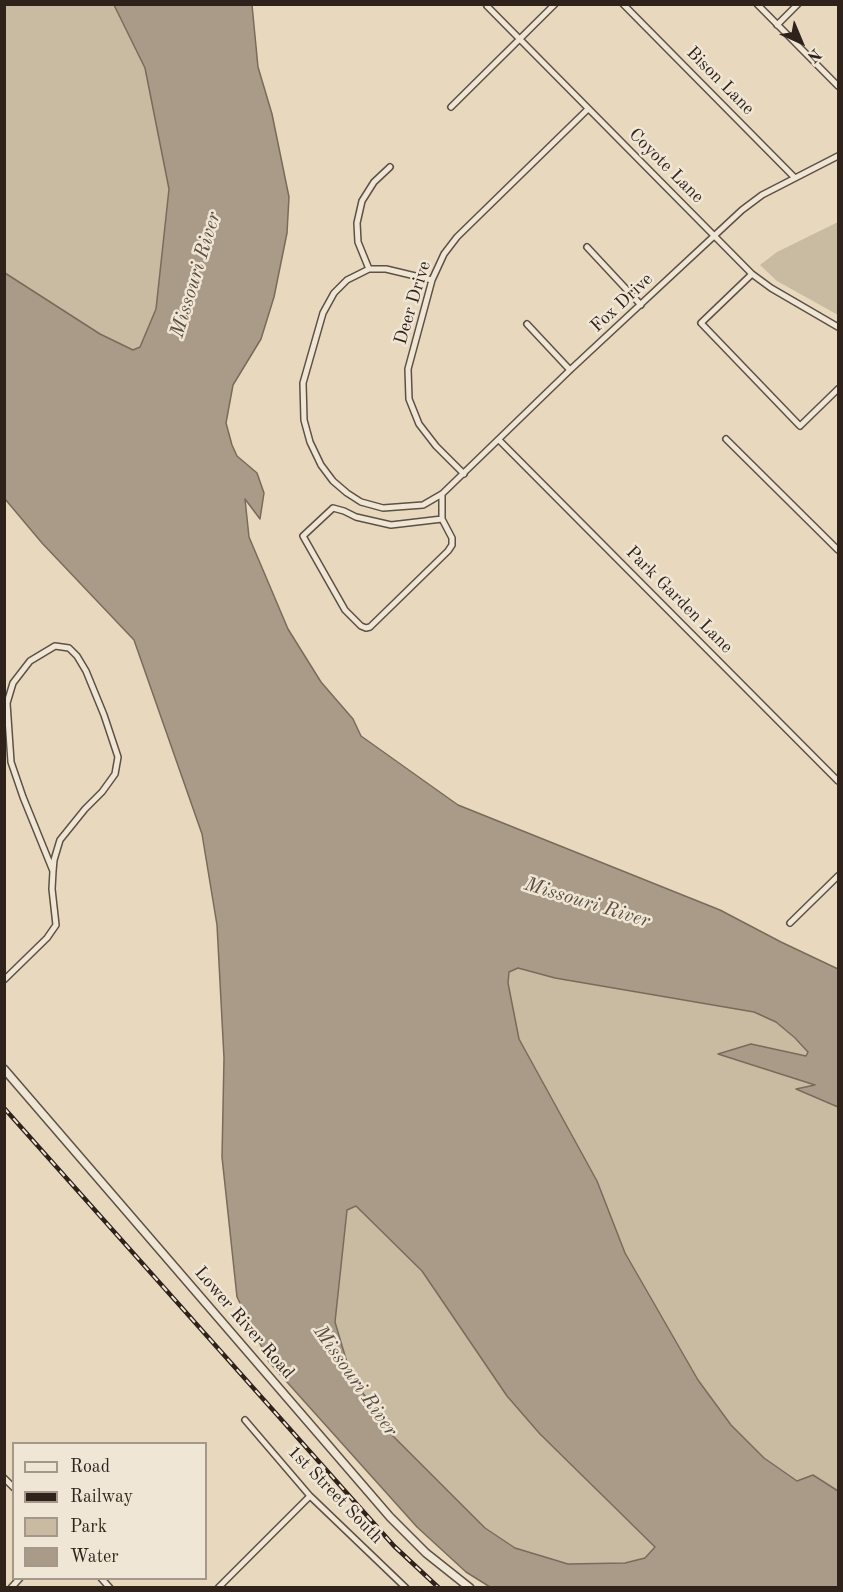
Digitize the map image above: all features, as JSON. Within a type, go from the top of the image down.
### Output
[{"type":"street","points":[[451,106],[555,4]]},
{"type":"street","name":"Bison Lane","points":[[622,4],[795,178]]},
{"type":"street","points":[[757,4],[838,85]]},
{"type":"street","points":[[777,25],[798,4]]},
{"type":"street","name":"Coyote Lane","points":[[487,6],[752,274],[771,288],[838,327]]},
{"type":"street","name":"Deer Drive","points":[[464,474],[436,446],[419,424],[409,399],[408,369],[432,280],[444,254],[457,237],[588,109]]},
{"type":"street","name":"Fox Drive","points":[[369,269],[347,280],[334,293],[323,313],[303,383],[304,420],[310,442],[321,465],[333,481],[362,502],[383,508],[423,505],[442,494],[464,474],[570,370],[742,210],[762,195],[838,156]]},
{"type":"street","points":[[390,167],[374,182],[362,201],[357,224],[358,242],[369,269],[386,269],[432,280]]},
{"type":"street","points":[[587,247],[641,305]]},
{"type":"street","points":[[752,274],[701,324],[800,426],[838,389]]},
{"type":"street","points":[[527,324],[570,370]]},
{"type":"street","points":[[726,439],[838,550]]},
{"type":"street","name":"Park Garden Lane","points":[[499,440],[838,781]]},
{"type":"street","points":[[442,494],[442,519],[452,538],[448,551],[370,627],[361,626],[345,610],[303,536],[333,508],[364,519],[391,525],[442,519]]},
{"type":"street","points":[[4,980],[47,938],[56,925],[52,889],[54,860],[60,840],[115,774],[118,757],[86,671],[69,648],[55,646],[30,661],[13,683],[7,703],[11,762],[53,871]]},
{"type":"street","points":[[790,923],[838,876]]},
{"type":"street","name":"Lower River Road","points":[[4,1069],[390,1516],[426,1553],[470,1587]]},
{"type":"street","name":"1st Street South","points":[[245,1420],[310,1496],[406,1587]]},
{"type":"street","points":[[218,1587],[310,1496]]},
{"type":"green space","points":[[4,5],[114,5],[145,68],[169,189],[156,309],[140,347],[133,350],[100,334],[5,273]]},
{"type":"green space","points":[[838,222],[838,315],[777,281],[760,265],[777,252]]},
{"type":"green space","points":[[518,968],[555,978],[754,1012],[776,1022],[809,1052],[805,1056],[751,1044],[719,1054],[816,1085],[797,1089],[838,1107],[838,1491],[813,1475],[797,1482],[764,1458],[731,1425],[698,1380],[625,1253],[597,1181],[519,1039],[508,983],[509,972]]},
{"type":"green space","points":[[356,1206],[422,1271],[507,1396],[540,1434],[655,1547],[645,1558],[625,1563],[568,1564],[515,1548],[485,1528],[393,1436],[351,1375],[335,1322],[347,1210]]},
{"type":"water","name":"Missouri River","points":[[114,5],[252,5],[258,67],[272,114],[289,197],[287,233],[274,297],[261,339],[233,385],[226,423],[237,456],[257,473],[264,493],[260,519],[245,499],[249,537],[288,629],[321,682],[353,719],[361,736],[458,805],[720,910],[838,969],[838,1107],[796,1089],[815,1085],[718,1054],[751,1044],[806,1056],[808,1052],[795,1038],[776,1022],[754,1012],[555,978],[518,968],[509,972],[508,983],[519,1039],[597,1181],[625,1253],[698,1380],[731,1425],[764,1458],[797,1481],[813,1475],[838,1491],[838,1587],[490,1587],[466,1572],[417,1527],[269,1362],[237,1297],[222,1157],[224,1058],[217,925],[202,834],[134,640],[42,543],[5,499],[5,273],[100,334],[133,350],[140,347],[156,309],[169,189],[145,68]],"holes":[[[356,1206],[422,1271],[507,1396],[540,1434],[655,1547],[645,1558],[625,1563],[568,1564],[515,1548],[485,1528],[393,1436],[351,1376],[335,1322],[347,1210]]]},
{"type":"railway","points":[[4,1108],[394,1546],[439,1588]]}]
